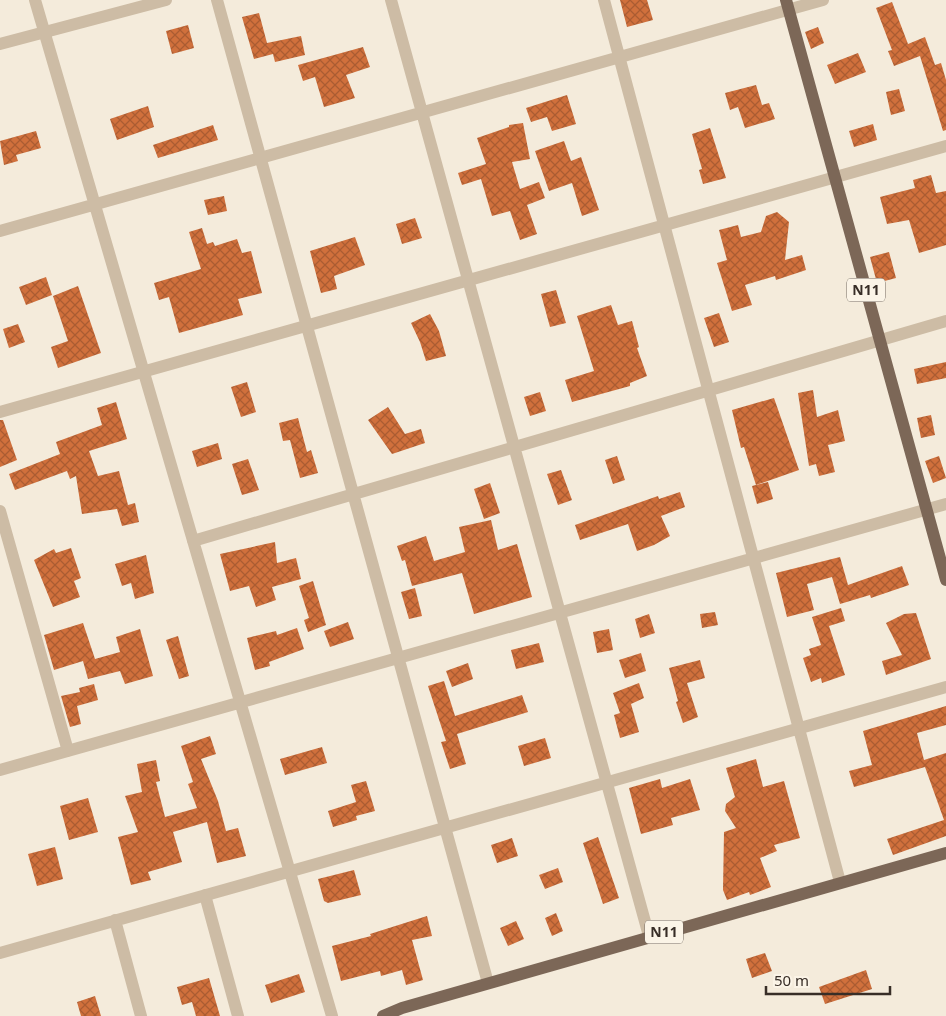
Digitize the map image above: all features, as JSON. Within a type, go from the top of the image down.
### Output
[{"type":"main road","name":"N11","points":[[787,5],[946,580]]},
{"type":"main road","name":"N11","points":[[383,1016],[649,936],[946,853]]},
{"type":"street","points":[[35,0],[332,1016]]},
{"type":"street","points":[[0,44],[166,0]]},
{"type":"street","points":[[217,0],[488,983]]},
{"type":"street","points":[[391,0],[649,936]]},
{"type":"street","points":[[604,0],[840,882]]},
{"type":"street","points":[[0,231],[619,57],[787,5],[823,0]]},
{"type":"street","points":[[0,412],[946,146]]},
{"type":"street","points":[[193,541],[946,321]]},
{"type":"street","points":[[0,770],[946,504]]},
{"type":"street","points":[[0,511],[68,750]]},
{"type":"street","points":[[0,952],[946,687]]},
{"type":"street","points":[[204,895],[238,1016]]},
{"type":"street","points":[[115,920],[141,1016]]},
{"type":"building","points":[[620,0],[647,0],[653,20],[627,27]]},
{"type":"building","points":[[892,2],[908,44],[925,37],[935,65],[941,63],[946,80],[946,130],[943,131],[920,56],[894,66],[888,51],[892,50],[876,8]]},
{"type":"building","points":[[259,13],[267,43],[301,36],[305,55],[275,62],[273,54],[254,59],[242,17]]},
{"type":"building","points":[[188,25],[194,48],[172,54],[166,31]]},
{"type":"building","points":[[818,27],[824,43],[811,49],[805,32]]},
{"type":"building","points":[[363,47],[370,67],[346,75],[355,98],[324,107],[315,77],[303,81],[298,65]]},
{"type":"building","points":[[858,53],[866,72],[835,84],[827,65]]},
{"type":"building","points":[[756,85],[762,105],[769,103],[775,119],[745,128],[738,107],[730,110],[725,93]]},
{"type":"building","points":[[899,89],[905,111],[891,115],[886,92]]},
{"type":"building","points":[[567,95],[576,124],[552,131],[547,117],[531,122],[526,108]]},
{"type":"building","points":[[148,106],[154,127],[117,140],[110,119]]},
{"type":"building","points":[[523,123],[530,159],[512,162],[520,189],[539,182],[545,198],[527,205],[537,234],[520,240],[510,211],[492,216],[481,179],[462,185],[458,173],[486,164],[477,138],[509,127],[509,125]]},
{"type":"building","points":[[873,124],[877,140],[854,147],[849,131]]},
{"type":"building","points":[[213,125],[218,140],[158,158],[153,145]]},
{"type":"building","points":[[710,128],[726,178],[703,184],[699,170],[702,169],[692,134]]},
{"type":"building","points":[[36,131],[41,148],[16,155],[18,161],[4,165],[0,141]]},
{"type":"building","points":[[564,141],[571,161],[581,157],[599,210],[582,216],[572,183],[549,191],[535,151]]},
{"type":"building","points":[[931,175],[936,193],[946,191],[946,245],[919,253],[909,220],[887,224],[880,197],[915,188],[913,180]]},
{"type":"building","points":[[224,196],[227,211],[208,215],[204,200]]},
{"type":"building","points":[[777,212],[789,222],[785,260],[802,255],[806,270],[776,280],[775,276],[745,285],[752,305],[732,311],[717,263],[727,260],[719,230],[738,225],[741,237],[761,232],[766,216]]},
{"type":"building","points":[[415,218],[422,238],[402,244],[396,224]]},
{"type":"building","points":[[202,228],[207,244],[213,242],[215,246],[237,239],[242,253],[251,251],[262,293],[238,299],[243,315],[179,333],[169,297],[159,300],[154,283],[201,269],[189,232]]},
{"type":"building","points":[[355,237],[365,265],[334,276],[337,289],[321,293],[310,251]]},
{"type":"building","points":[[889,252],[896,278],[877,283],[870,257]]},
{"type":"building","points":[[46,277],[52,295],[26,305],[19,287]]},
{"type":"building","points":[[78,286],[101,353],[58,368],[51,347],[68,341],[53,296]]},
{"type":"building","points":[[556,290],[566,323],[550,327],[541,294]]},
{"type":"building","points":[[611,305],[618,325],[632,321],[639,347],[637,348],[647,376],[630,383],[630,386],[572,402],[565,380],[594,371],[577,316]]},
{"type":"building","points":[[719,313],[729,342],[714,347],[704,318]]},
{"type":"building","points":[[430,314],[439,331],[446,356],[426,361],[411,323]]},
{"type":"building","points":[[18,324],[25,342],[9,348],[3,329]]},
{"type":"building","points":[[946,362],[946,378],[917,384],[914,369]]},
{"type":"building","points":[[247,382],[256,412],[241,417],[231,387]]},
{"type":"building","points":[[813,390],[817,417],[838,410],[845,441],[828,445],[835,472],[819,476],[816,464],[809,466],[798,393]]},
{"type":"building","points":[[540,392],[546,411],[530,416],[524,397]]},
{"type":"building","points":[[774,398],[799,470],[756,485],[744,447],[741,448],[732,410]]},
{"type":"building","points":[[116,402],[127,439],[89,451],[98,476],[119,471],[128,505],[135,503],[139,522],[122,526],[117,509],[82,514],[76,476],[70,479],[67,471],[15,490],[9,474],[60,454],[56,442],[102,425],[97,408]]},
{"type":"building","points":[[388,407],[405,434],[421,429],[425,443],[392,454],[368,420]]},
{"type":"building","points":[[931,415],[935,435],[921,438],[917,418]]},
{"type":"building","points":[[298,418],[307,452],[311,450],[318,473],[300,478],[290,440],[283,441],[279,423]]},
{"type":"building","points":[[0,420],[3,420],[17,460],[0,467]]},
{"type":"building","points":[[218,443],[222,459],[197,467],[192,451]]},
{"type":"building","points":[[617,456],[625,480],[613,484],[605,460]]},
{"type":"building","points":[[939,456],[946,478],[933,483],[925,461]]},
{"type":"building","points":[[248,459],[259,490],[242,495],[232,464]]},
{"type":"building","points":[[561,470],[572,500],[558,505],[547,474]]},
{"type":"building","points":[[768,482],[773,499],[757,504],[752,486]]},
{"type":"building","points":[[490,483],[500,513],[484,519],[474,489]]},
{"type":"building","points":[[680,492],[685,507],[661,516],[670,536],[654,545],[637,551],[628,524],[580,540],[575,525],[658,496],[659,499]]},
{"type":"building","points":[[491,520],[498,550],[517,544],[532,597],[474,614],[462,573],[412,586],[405,560],[402,561],[397,546],[426,536],[434,561],[465,552],[459,527]]},
{"type":"building","points":[[275,542],[277,563],[296,558],[301,579],[272,587],[276,600],[256,607],[249,586],[230,591],[220,554]]},
{"type":"building","points":[[71,548],[81,578],[74,581],[80,597],[53,607],[34,560],[54,549],[56,553]]},
{"type":"building","points":[[146,555],[154,593],[135,599],[131,583],[122,586],[115,564]]},
{"type":"building","points":[[840,557],[848,585],[902,566],[909,585],[871,598],[870,595],[840,604],[832,577],[807,584],[814,610],[787,617],[776,573]]},
{"type":"building","points":[[313,581],[326,625],[308,632],[304,620],[309,618],[299,586]]},
{"type":"building","points":[[415,588],[422,616],[409,619],[401,592]]},
{"type":"building","points":[[841,608],[845,621],[829,626],[845,675],[822,683],[821,678],[811,682],[803,658],[811,655],[809,649],[821,645],[812,617]]},
{"type":"building","points":[[715,612],[718,625],[702,628],[700,614]]},
{"type":"building","points":[[916,613],[931,659],[886,675],[882,661],[902,655],[886,623],[904,614]]},
{"type":"building","points":[[649,614],[655,633],[640,638],[635,619]]},
{"type":"building","points":[[348,622],[354,639],[330,647],[324,631]]},
{"type":"building","points":[[83,623],[95,659],[120,652],[116,637],[140,629],[153,676],[125,684],[120,671],[88,679],[83,661],[54,670],[44,635]]},
{"type":"building","points":[[297,628],[304,649],[269,662],[270,666],[255,670],[247,638],[276,631],[277,635]]},
{"type":"building","points":[[609,629],[613,650],[597,653],[593,632]]},
{"type":"building","points":[[178,636],[189,676],[179,679],[166,640]]},
{"type":"building","points":[[539,643],[544,662],[516,669],[511,650]]},
{"type":"building","points":[[641,653],[646,671],[625,678],[619,660]]},
{"type":"building","points":[[700,660],[705,678],[687,683],[698,717],[683,723],[676,702],[678,701],[669,668]]},
{"type":"building","points":[[468,663],[473,679],[452,687],[446,671]]},
{"type":"building","points":[[444,681],[455,716],[522,695],[528,712],[457,734],[466,764],[450,769],[441,742],[446,741],[428,686]]},
{"type":"building","points":[[639,683],[644,698],[631,704],[639,732],[620,738],[614,715],[620,713],[613,693]]},
{"type":"building","points":[[94,684],[98,700],[77,706],[81,724],[70,727],[61,696],[80,692],[79,688]]},
{"type":"building","points":[[946,706],[946,725],[917,733],[924,760],[946,753],[946,836],[893,855],[887,839],[944,820],[925,767],[854,787],[849,771],[872,765],[863,731]]},
{"type":"building","points":[[210,736],[216,754],[201,759],[218,801],[226,831],[238,828],[246,856],[217,863],[207,822],[173,832],[182,862],[148,872],[151,880],[131,885],[118,837],[138,832],[125,796],[142,792],[137,764],[156,760],[160,781],[156,782],[165,817],[197,808],[188,784],[193,782],[181,746]]},
{"type":"building","points":[[545,738],[551,758],[524,766],[518,746]]},
{"type":"building","points":[[322,747],[327,763],[285,775],[280,759]]},
{"type":"building","points":[[756,759],[763,787],[784,781],[800,838],[774,845],[777,851],[760,858],[771,887],[750,895],[749,892],[727,900],[723,890],[724,832],[736,828],[725,811],[726,804],[735,797],[726,768]]},
{"type":"building","points":[[660,779],[662,788],[690,779],[700,810],[671,818],[673,825],[641,834],[629,788]]},
{"type":"building","points":[[366,781],[375,811],[356,816],[357,820],[333,827],[328,811],[356,802],[351,785]]},
{"type":"building","points":[[88,798],[98,832],[69,840],[60,806]]},
{"type":"building","points":[[598,837],[619,898],[603,904],[583,843]]},
{"type":"building","points":[[512,838],[518,856],[497,863],[491,845]]},
{"type":"building","points":[[55,847],[63,879],[37,886],[28,854]]},
{"type":"building","points":[[558,868],[563,882],[545,889],[539,875]]},
{"type":"building","points":[[354,870],[361,895],[328,903],[324,901],[318,879]]},
{"type":"building","points":[[556,913],[563,931],[552,936],[545,918]]},
{"type":"building","points":[[427,916],[432,936],[412,940],[423,980],[406,985],[402,970],[381,976],[380,971],[341,981],[332,946],[371,936],[370,934]]},
{"type":"building","points":[[516,921],[524,939],[508,946],[500,928]]},
{"type":"building","points":[[765,953],[772,971],[752,978],[746,959]]},
{"type":"building","points":[[866,970],[872,989],[825,1004],[819,987]]},
{"type":"building","points":[[299,974],[305,992],[271,1003],[265,985]]},
{"type":"building","points":[[209,978],[220,1016],[196,1016],[192,1002],[182,1005],[177,987]]},
{"type":"building","points":[[95,996],[101,1016],[81,1016],[77,1002]]}]
